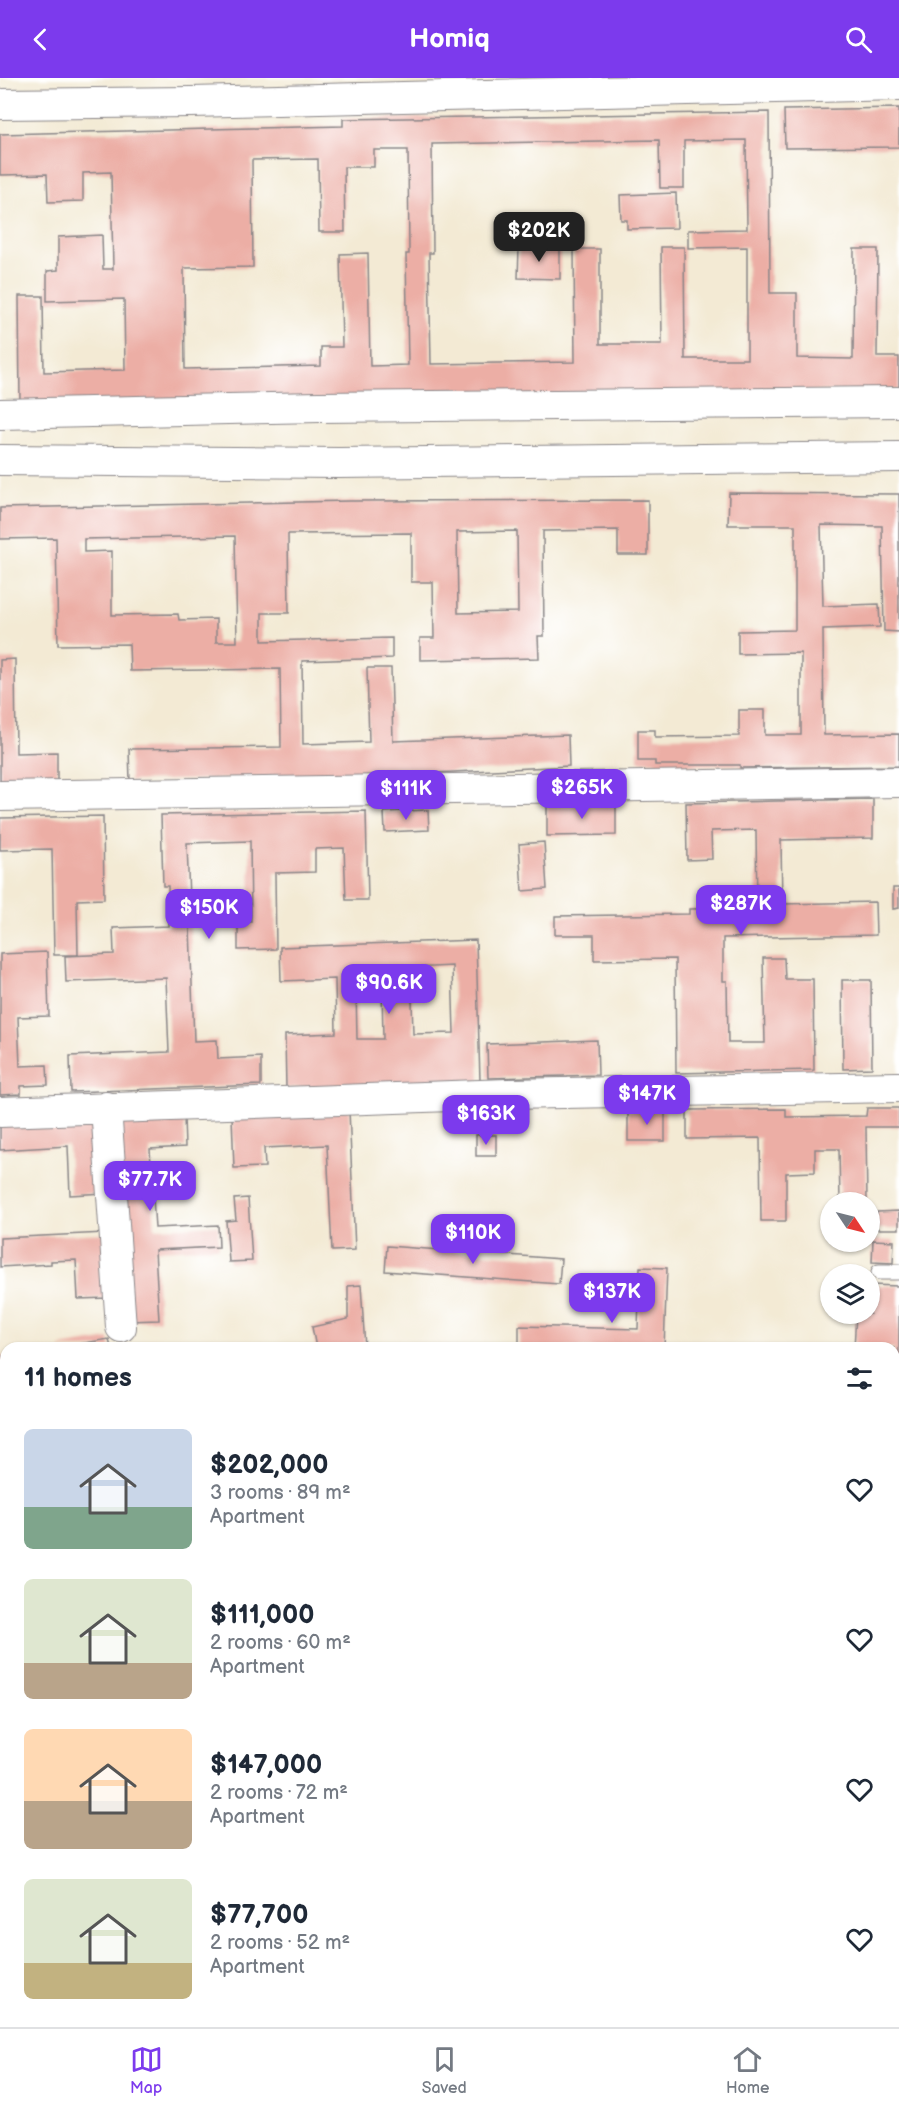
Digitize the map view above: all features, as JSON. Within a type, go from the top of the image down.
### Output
[{"type":"street","points":[[0,104],[191,102],[899,85]]},
{"type":"street","points":[[0,414],[319,407],[899,402]]},
{"type":"street","points":[[0,460],[351,462],[899,458]]},
{"type":"street","points":[[0,796],[899,782]]},
{"type":"street","points":[[0,1112],[496,1094],[899,1087]]},
{"type":"street","points":[[106,1107],[121,1327]]},
{"type":"lane","points":[[880,1272],[899,1272]]},
{"type":"building","points":[[899,108],[899,147],[785,148],[784,110]]},
{"type":"building","points":[[769,112],[770,293],[797,293],[797,358],[853,359],[854,249],[878,249],[877,357],[899,357],[899,390],[20,405],[19,296],[43,296],[44,372],[125,370],[124,299],[47,301],[47,271],[58,270],[58,237],[102,235],[103,269],[113,269],[111,172],[83,173],[83,201],[48,202],[47,174],[0,175],[0,134],[343,126],[343,119]],"holes":[[[659,140],[660,188],[684,188],[684,141],[746,140],[747,229],[688,230],[688,248],[747,247],[747,359],[685,359],[684,247],[661,247],[662,344],[600,344],[600,249],[574,249],[575,362],[431,364],[429,253],[433,253],[432,144]],[[374,150],[408,150],[409,254],[406,254],[408,365],[370,366],[368,253],[340,254],[342,347],[321,347],[321,366],[185,369],[184,268],[253,267],[252,160],[318,159],[319,232],[345,232],[344,167],[374,167]]]},
{"type":"building","points":[[676,193],[677,228],[627,229],[627,220],[621,220],[620,195]]},
{"type":"building","points":[[519,248],[560,248],[560,279],[518,278]]},
{"type":"building","points":[[729,493],[899,494],[899,632],[884,631],[882,526],[821,525],[823,606],[879,604],[880,627],[823,629],[824,735],[899,734],[899,766],[740,768],[740,765],[655,765],[655,761],[638,761],[638,730],[655,730],[655,737],[739,736],[739,710],[765,710],[765,735],[801,735],[801,653],[738,654],[738,631],[795,630],[795,525],[728,525]]},
{"type":"building","points":[[648,500],[648,555],[618,555],[618,530],[543,531],[544,636],[538,636],[539,658],[420,660],[420,638],[434,638],[433,582],[411,582],[411,533],[288,534],[289,613],[262,613],[262,641],[392,638],[392,658],[302,661],[303,744],[369,742],[367,668],[391,668],[393,741],[568,735],[569,766],[393,775],[130,781],[129,749],[281,747],[280,669],[130,671],[129,644],[58,645],[56,538],[0,539],[0,508],[350,501]],"holes":[[[517,531],[518,612],[458,613],[457,532]],[[235,536],[237,642],[216,642],[216,619],[179,620],[178,614],[112,615],[112,551],[84,552],[84,539]]]},
{"type":"building","points":[[15,659],[16,753],[57,752],[57,785],[0,786],[0,660]]},
{"type":"building","points":[[873,799],[873,838],[781,840],[782,904],[875,902],[876,935],[723,938],[723,981],[727,981],[728,1043],[765,1043],[763,958],[784,958],[785,979],[813,979],[814,1070],[676,1073],[675,959],[594,960],[594,935],[555,935],[555,916],[689,914],[689,909],[757,908],[756,830],[711,831],[712,859],[687,860],[686,803]]},
{"type":"building","points":[[616,803],[616,835],[547,836],[547,804]]},
{"type":"building","points":[[428,810],[429,830],[385,832],[384,812]]},
{"type":"building","points":[[366,811],[368,900],[346,900],[344,848],[315,849],[315,872],[275,873],[276,949],[238,950],[238,922],[251,922],[250,841],[187,843],[194,1041],[217,1040],[218,1059],[261,1057],[261,1085],[71,1092],[70,1056],[169,1052],[166,978],[66,982],[65,956],[114,954],[113,928],[169,926],[168,886],[163,886],[161,815]]},
{"type":"building","points":[[103,816],[104,899],[77,900],[78,955],[54,955],[52,849],[0,850],[0,818]]},
{"type":"building","points":[[544,842],[547,889],[522,891],[519,844]]},
{"type":"building","points":[[893,888],[899,888],[899,908],[893,909]]},
{"type":"building","points":[[476,940],[480,1081],[286,1088],[285,1035],[336,1033],[335,979],[281,981],[280,947]],"holes":[[[452,966],[454,1033],[413,1034],[411,968]],[[356,988],[382,988],[383,1039],[357,1039]]]},
{"type":"building","points":[[47,952],[49,1016],[18,1017],[20,1066],[47,1065],[48,1085],[21,1086],[21,1094],[0,1095],[0,954]]},
{"type":"building","points":[[842,980],[871,980],[872,1068],[843,1069]]},
{"type":"building","points":[[597,1040],[598,1075],[488,1078],[487,1044]]},
{"type":"building","points":[[867,1108],[899,1108],[899,1127],[866,1127],[867,1192],[840,1192],[839,1149],[815,1149],[815,1172],[786,1173],[786,1221],[761,1221],[760,1138],[687,1139],[687,1110],[786,1109],[786,1117],[866,1116]]},
{"type":"building","points":[[349,1110],[355,1250],[332,1251],[327,1145],[264,1148],[265,1167],[234,1168],[232,1117]]},
{"type":"building","points":[[628,1111],[665,1111],[665,1141],[628,1141]]},
{"type":"building","points":[[100,1116],[104,1193],[70,1195],[68,1146],[0,1150],[0,1122]]},
{"type":"building","points":[[184,1117],[185,1147],[150,1149],[155,1228],[218,1225],[219,1247],[155,1250],[159,1320],[128,1321],[118,1120]]},
{"type":"building","points":[[476,1135],[496,1135],[496,1156],[476,1156]]},
{"type":"building","points":[[248,1198],[252,1261],[229,1262],[226,1221],[236,1220],[234,1199]]},
{"type":"building","points":[[899,1211],[899,1229],[880,1229],[880,1212]]},
{"type":"building","points":[[105,1233],[108,1298],[78,1299],[76,1260],[0,1267],[0,1238]]},
{"type":"building","points":[[880,1240],[894,1241],[893,1263],[872,1262],[872,1252],[880,1252]]},
{"type":"building","points":[[387,1246],[561,1259],[559,1284],[385,1271]]},
{"type":"building","points":[[640,1267],[667,1268],[664,1342],[519,1342],[519,1326],[638,1329]]},
{"type":"building","points":[[361,1285],[365,1342],[315,1342],[312,1327],[348,1319],[348,1286]]},
{"type":"building","points":[[880,1285],[899,1286],[899,1342],[854,1342],[855,1324],[880,1324]]},
{"type":"building","points":[[109,1339],[110,1342],[91,1342]]}]
